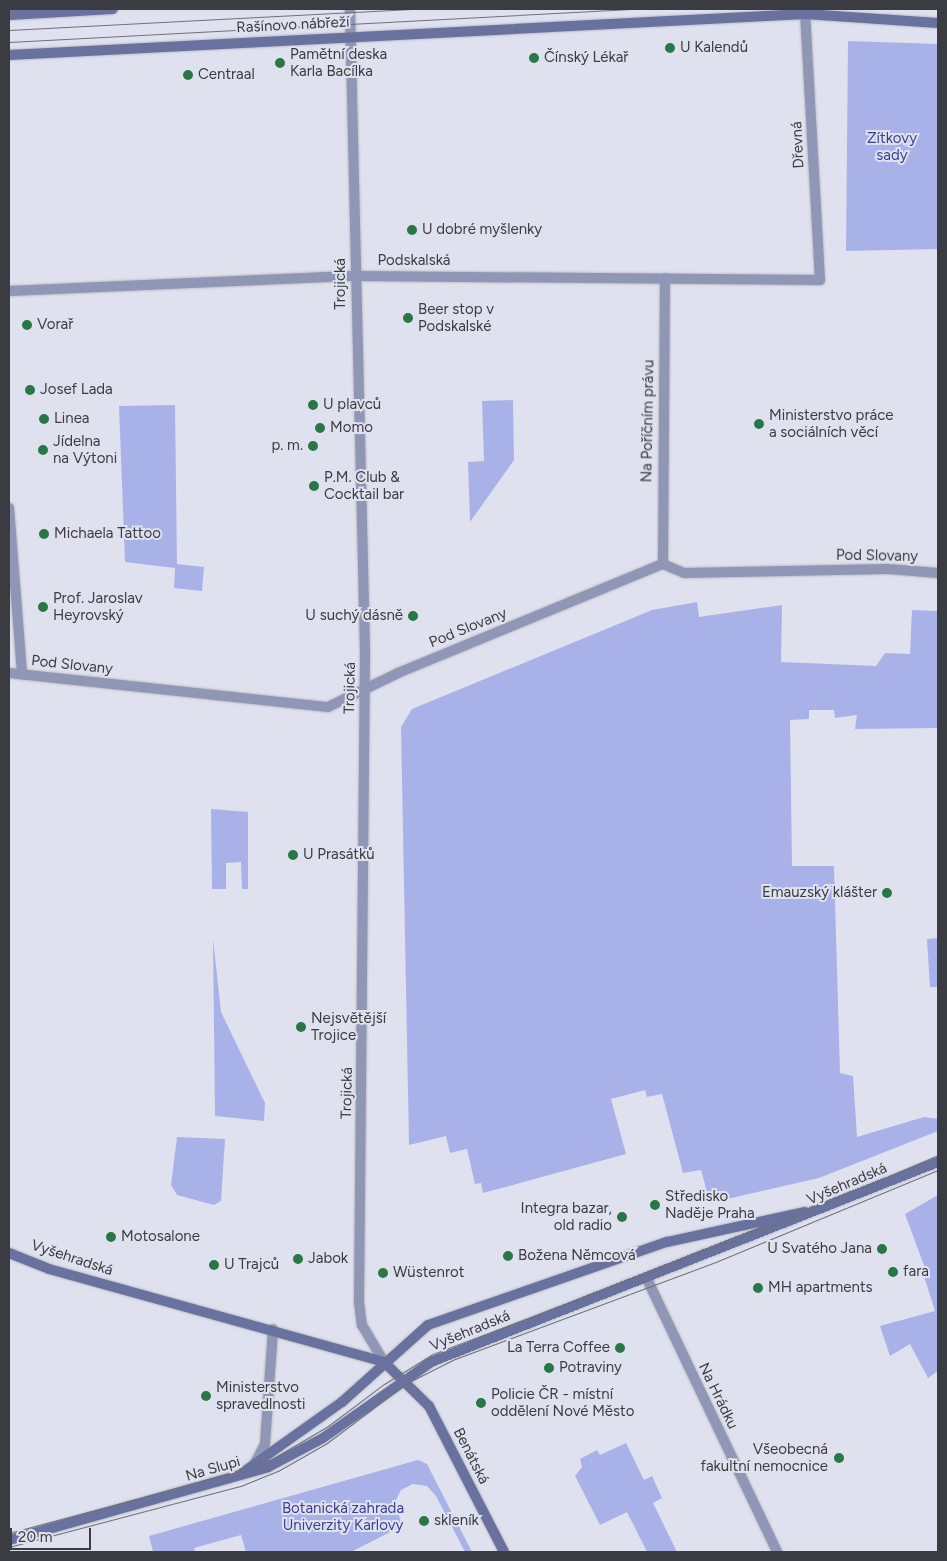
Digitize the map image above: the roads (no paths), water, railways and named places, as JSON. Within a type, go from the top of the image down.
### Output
[{"type":"street","points":[[9,15],[113,9]]},
{"type":"street","name":"Trojická","points":[[350,9],[365,689],[358,1302],[362,1326],[384,1362]]},
{"type":"street","name":"Rašínovo nábřeží","points":[[9,55],[805,12],[938,23]]},
{"type":"street","name":"Dřevná","points":[[805,12],[820,280]]},
{"type":"street","name":"Podskalská","points":[[9,291],[356,276],[820,280]]},
{"type":"street","name":"Na Poříčním právu","points":[[663,564],[665,278]]},
{"type":"street","points":[[9,508],[22,674]]},
{"type":"street","name":"Pod Slovany","points":[[9,673],[328,707],[365,689],[663,564],[684,573],[888,569],[938,573]]},
{"type":"street","name":"Vyšehradská","points":[[9,1253],[49,1269],[273,1329],[384,1362],[403,1379],[455,1352],[829,1208],[938,1162]]},
{"type":"street","points":[[233,1480],[342,1402],[419,1331],[450,1317],[667,1242],[829,1208]]},
{"type":"street","name":"Na Hrádku","points":[[647,1279],[777,1552]]},
{"type":"street","name":"Na Slupi","points":[[251,1467],[265,1444],[273,1329]]},
{"type":"street","name":"Na Slupi","points":[[9,1540],[233,1480],[308,1447],[403,1379]]},
{"type":"street","name":"Benátská","points":[[403,1379],[429,1406],[504,1552]]},
{"type":"tram line","points":[[9,30],[416,9]]},
{"type":"tram line","points":[[9,42],[631,9]]},
{"type":"tram line","points":[[9,1533],[226,1475],[272,1459],[328,1426],[384,1384],[433,1354],[791,1218],[938,1155]]},
{"type":"tram line","points":[[9,1547],[243,1485],[278,1471],[327,1443],[407,1383],[455,1359],[718,1261],[938,1170]]},
{"type":"place","name":"U Kalendů","points":[[670,48]]},
{"type":"place","name":"Čínský Lékař","points":[[534,58]]},
{"type":"place","name":"Pamětní deska Karla Bacílka","points":[[280,63]]},
{"type":"place","name":"Centraal","points":[[188,75]]},
{"type":"place","name":"U dobré myšlenky","points":[[412,230]]},
{"type":"place","name":"Beer stop v Podskalské","points":[[408,318]]},
{"type":"place","name":"Vorař","points":[[27,325]]},
{"type":"place","name":"Josef Lada","points":[[30,390]]},
{"type":"place","name":"U plavců","points":[[313,405]]},
{"type":"place","name":"Linea","points":[[44,419]]},
{"type":"place","name":"Ministerstvo práce a sociálních věcí","points":[[759,424]]},
{"type":"place","name":"Momo","points":[[320,428]]},
{"type":"place","name":"p. m.","points":[[313,446]]},
{"type":"place","name":"Jídelna na Výtoni","points":[[43,450]]},
{"type":"place","name":"P.M. Club & Cocktail bar","points":[[314,486]]},
{"type":"place","name":"Michaela Tattoo","points":[[44,534]]},
{"type":"place","name":"Prof. Jaroslav Heyrovský","points":[[43,607]]},
{"type":"place","name":"U suchý dásně","points":[[413,616]]},
{"type":"place","name":"U Prasátků","points":[[293,855]]},
{"type":"place","name":"Emauzský klášter","points":[[887,893]]},
{"type":"place","name":"Nejsvětější Trojice","points":[[301,1027]]},
{"type":"place","name":"Středisko Naděje Praha","points":[[655,1205]]},
{"type":"place","name":"Integra bazar, old radio","points":[[622,1217]]},
{"type":"place","name":"Motosalone","points":[[111,1237]]},
{"type":"place","name":"U Svatého Jana","points":[[882,1249]]},
{"type":"place","name":"Božena Němcová","points":[[508,1256]]},
{"type":"place","name":"Jabok","points":[[298,1259]]},
{"type":"place","name":"U Trajců","points":[[214,1265]]},
{"type":"place","name":"fara","points":[[893,1272]]},
{"type":"place","name":"Wüstenrot","points":[[383,1273]]},
{"type":"place","name":"MH apartments","points":[[758,1288]]},
{"type":"place","name":"La Terra Coffee","points":[[620,1348]]},
{"type":"place","name":"Potraviny","points":[[549,1368]]},
{"type":"place","name":"Ministerstvo spravedlnosti","points":[[206,1396]]},
{"type":"place","name":"Policie ČR - místní oddělení Nové Město","points":[[481,1403]]},
{"type":"place","name":"Všeobecná fakultní nemocnice","points":[[839,1458]]},
{"type":"place","name":"skleník","points":[[424,1521]]},
{"type":"park label","name":"Zítkovy sady","points":[[892,146]]},
{"type":"park label","name":"Botanická zahrada Univerzity Karlovy","points":[[343,1516]]}]
